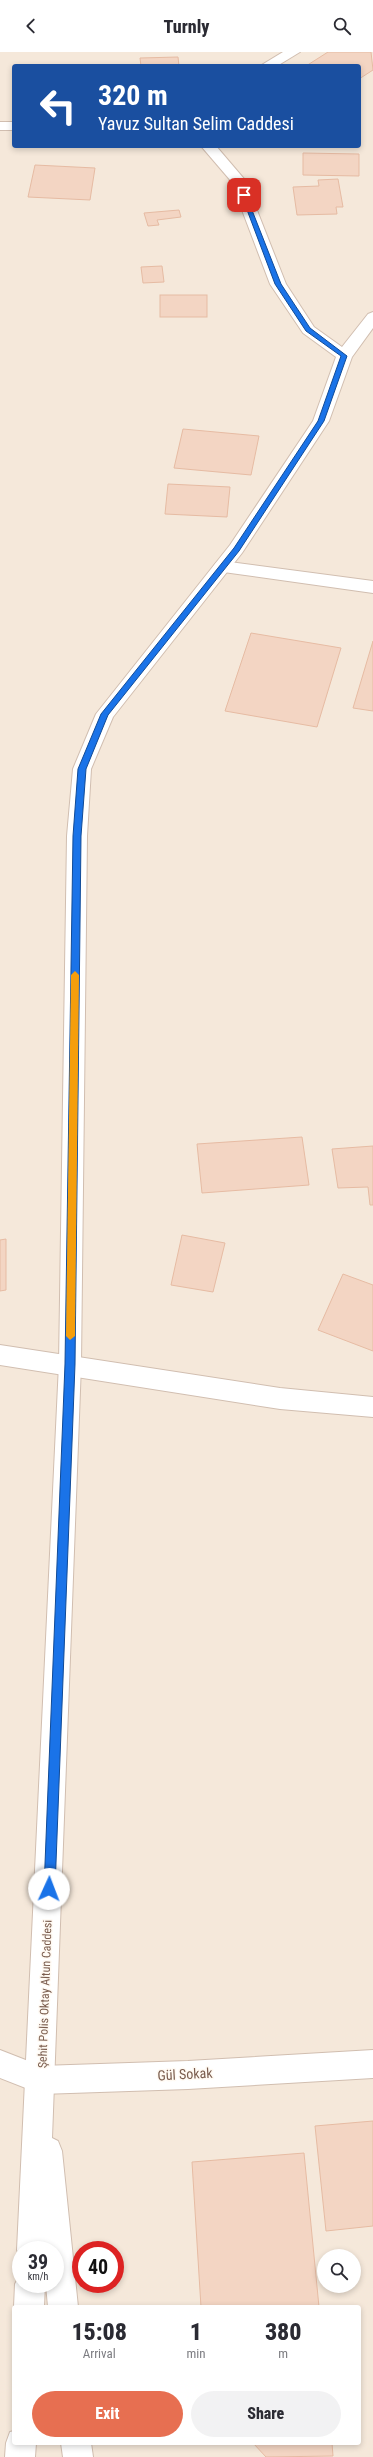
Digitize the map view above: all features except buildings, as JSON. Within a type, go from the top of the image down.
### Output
[{"type":"street","points":[[271,64],[293,52]]},
{"type":"street","points":[[0,126],[12,126]]},
{"type":"street","points":[[210,148],[238,180],[278,284],[308,330],[344,356]]},
{"type":"street","name":"Şehit Polis Oktay Altun Caddesi","points":[[33,2241],[42,2080],[70,1364],[77,836],[82,769],[105,714],[222,568],[321,421],[344,356],[373,318]]},
{"type":"street","points":[[222,568],[373,587]]},
{"type":"street","points":[[0,1355],[70,1364],[313,1404],[373,1407]]},
{"type":"street","name":"Gül Sokak","points":[[0,2064],[42,2080],[188,2075],[373,2064]]},
{"type":"street","name":"Şehit Polis Oktay Altun Caddesi","points":[[42,2080],[63,2305]]},
{"type":"street","points":[[29,2305],[30,2293]]},
{"type":"street","points":[[20,2457],[21,2445]]},
{"type":"street","points":[[76,2445],[78,2457]]},
{"type":"shaded area","points":[[0,52],[373,52],[373,2457],[0,2457]]},
{"type":"slow traffic","points":[[70,1336],[75,975]]},
{"type":"route","points":[[49,1889],[70,1364],[77,836],[82,769],[105,714],[236,549],[321,421],[344,356],[308,330],[278,284],[244,195]]}]
